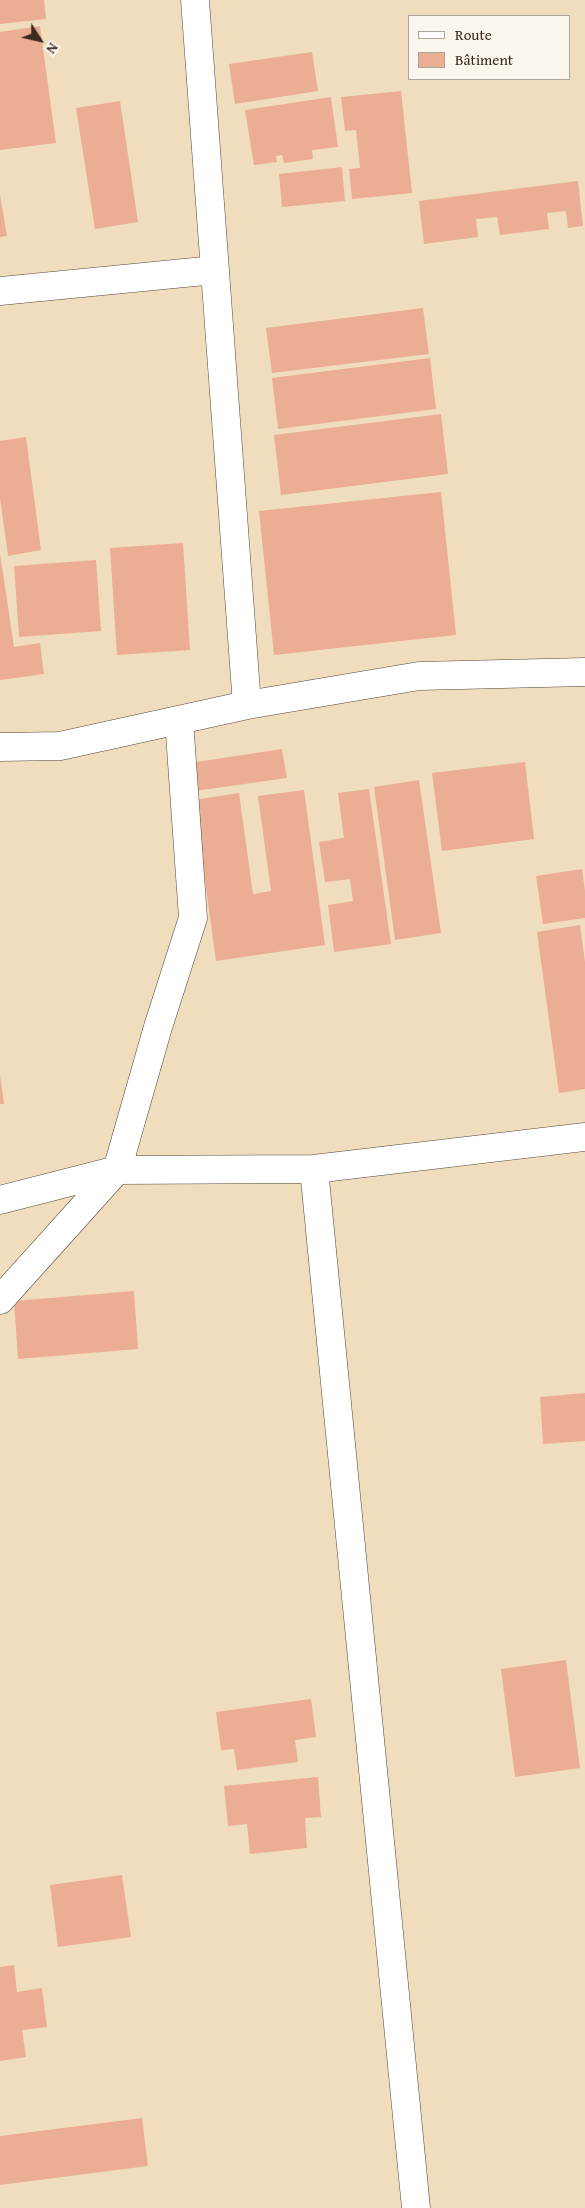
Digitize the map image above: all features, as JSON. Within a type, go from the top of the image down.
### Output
[{"type":"street","points":[[195,0],[247,705]]},
{"type":"street","points":[[0,292],[215,270]]},
{"type":"street","points":[[0,746],[60,746],[247,705],[419,676],[585,672]]},
{"type":"street","points":[[0,1300],[117,1170],[158,1027],[194,918],[179,720]]},
{"type":"street","points":[[0,1200],[117,1170],[314,1169],[585,1137]]},
{"type":"street","points":[[314,1169],[416,2208]]},
{"type":"building","points":[[0,0],[44,0],[46,19],[0,24]]},
{"type":"building","points":[[40,26],[56,143],[0,150],[0,32]]},
{"type":"building","points":[[312,52],[318,91],[235,104],[229,64]]},
{"type":"building","points":[[401,91],[412,193],[352,199],[349,169],[360,168],[356,130],[345,131],[341,97]]},
{"type":"building","points":[[331,97],[338,147],[312,150],[313,159],[284,163],[282,155],[276,156],[277,162],[254,165],[245,110]]},
{"type":"building","points":[[120,101],[138,222],[95,229],[76,108]]},
{"type":"building","points":[[342,167],[345,201],[282,207],[279,174]]},
{"type":"building","points":[[578,181],[583,226],[568,228],[566,211],[547,213],[549,229],[500,235],[497,217],[476,219],[478,237],[424,244],[419,201]]},
{"type":"building","points":[[0,195],[7,236],[0,237]]},
{"type":"building","points":[[423,308],[429,354],[272,373],[266,328]]},
{"type":"building","points":[[430,358],[436,409],[278,429],[272,378]]},
{"type":"building","points":[[441,414],[448,474],[281,495],[274,435]]},
{"type":"building","points":[[26,437],[41,550],[8,556],[0,498],[0,441]]},
{"type":"building","points":[[441,492],[456,635],[274,655],[259,511]]},
{"type":"building","points":[[183,543],[190,650],[117,655],[110,548]]},
{"type":"building","points":[[0,553],[14,647],[40,643],[44,674],[0,680]]},
{"type":"building","points":[[96,560],[101,631],[19,637],[14,566]]},
{"type":"building","points":[[282,749],[287,778],[195,791],[190,763]]},
{"type":"building","points":[[525,762],[534,839],[442,851],[432,773]]},
{"type":"building","points":[[419,780],[441,933],[395,940],[374,787]]},
{"type":"building","points":[[369,789],[391,944],[334,952],[328,905],[353,901],[350,879],[325,882],[319,842],[344,838],[338,793]]},
{"type":"building","points":[[304,790],[325,945],[216,961],[194,800],[239,793],[253,894],[271,891],[258,796]]},
{"type":"building","points":[[582,869],[585,891],[585,918],[543,924],[536,876]]},
{"type":"building","points":[[580,925],[585,962],[585,1089],[559,1093],[537,932]]},
{"type":"building","points":[[0,1075],[4,1104],[0,1104]]},
{"type":"building","points":[[134,1291],[138,1349],[18,1359],[14,1301]]},
{"type":"building","points":[[585,1393],[585,1441],[543,1444],[540,1397]]},
{"type":"building","points":[[566,1660],[580,1768],[515,1777],[501,1669]]},
{"type":"building","points":[[311,1699],[316,1737],[295,1740],[298,1762],[237,1770],[234,1749],[221,1750],[216,1712]]},
{"type":"building","points":[[318,1777],[321,1817],[305,1818],[307,1848],[250,1854],[247,1824],[228,1826],[224,1786]]},
{"type":"building","points":[[122,1875],[131,1937],[58,1947],[50,1885]]},
{"type":"building","points":[[14,1965],[17,1992],[42,1988],[47,2027],[22,2030],[26,2057],[0,2061],[0,1967]]},
{"type":"building","points":[[142,2118],[148,2166],[0,2185],[0,2136]]}]
